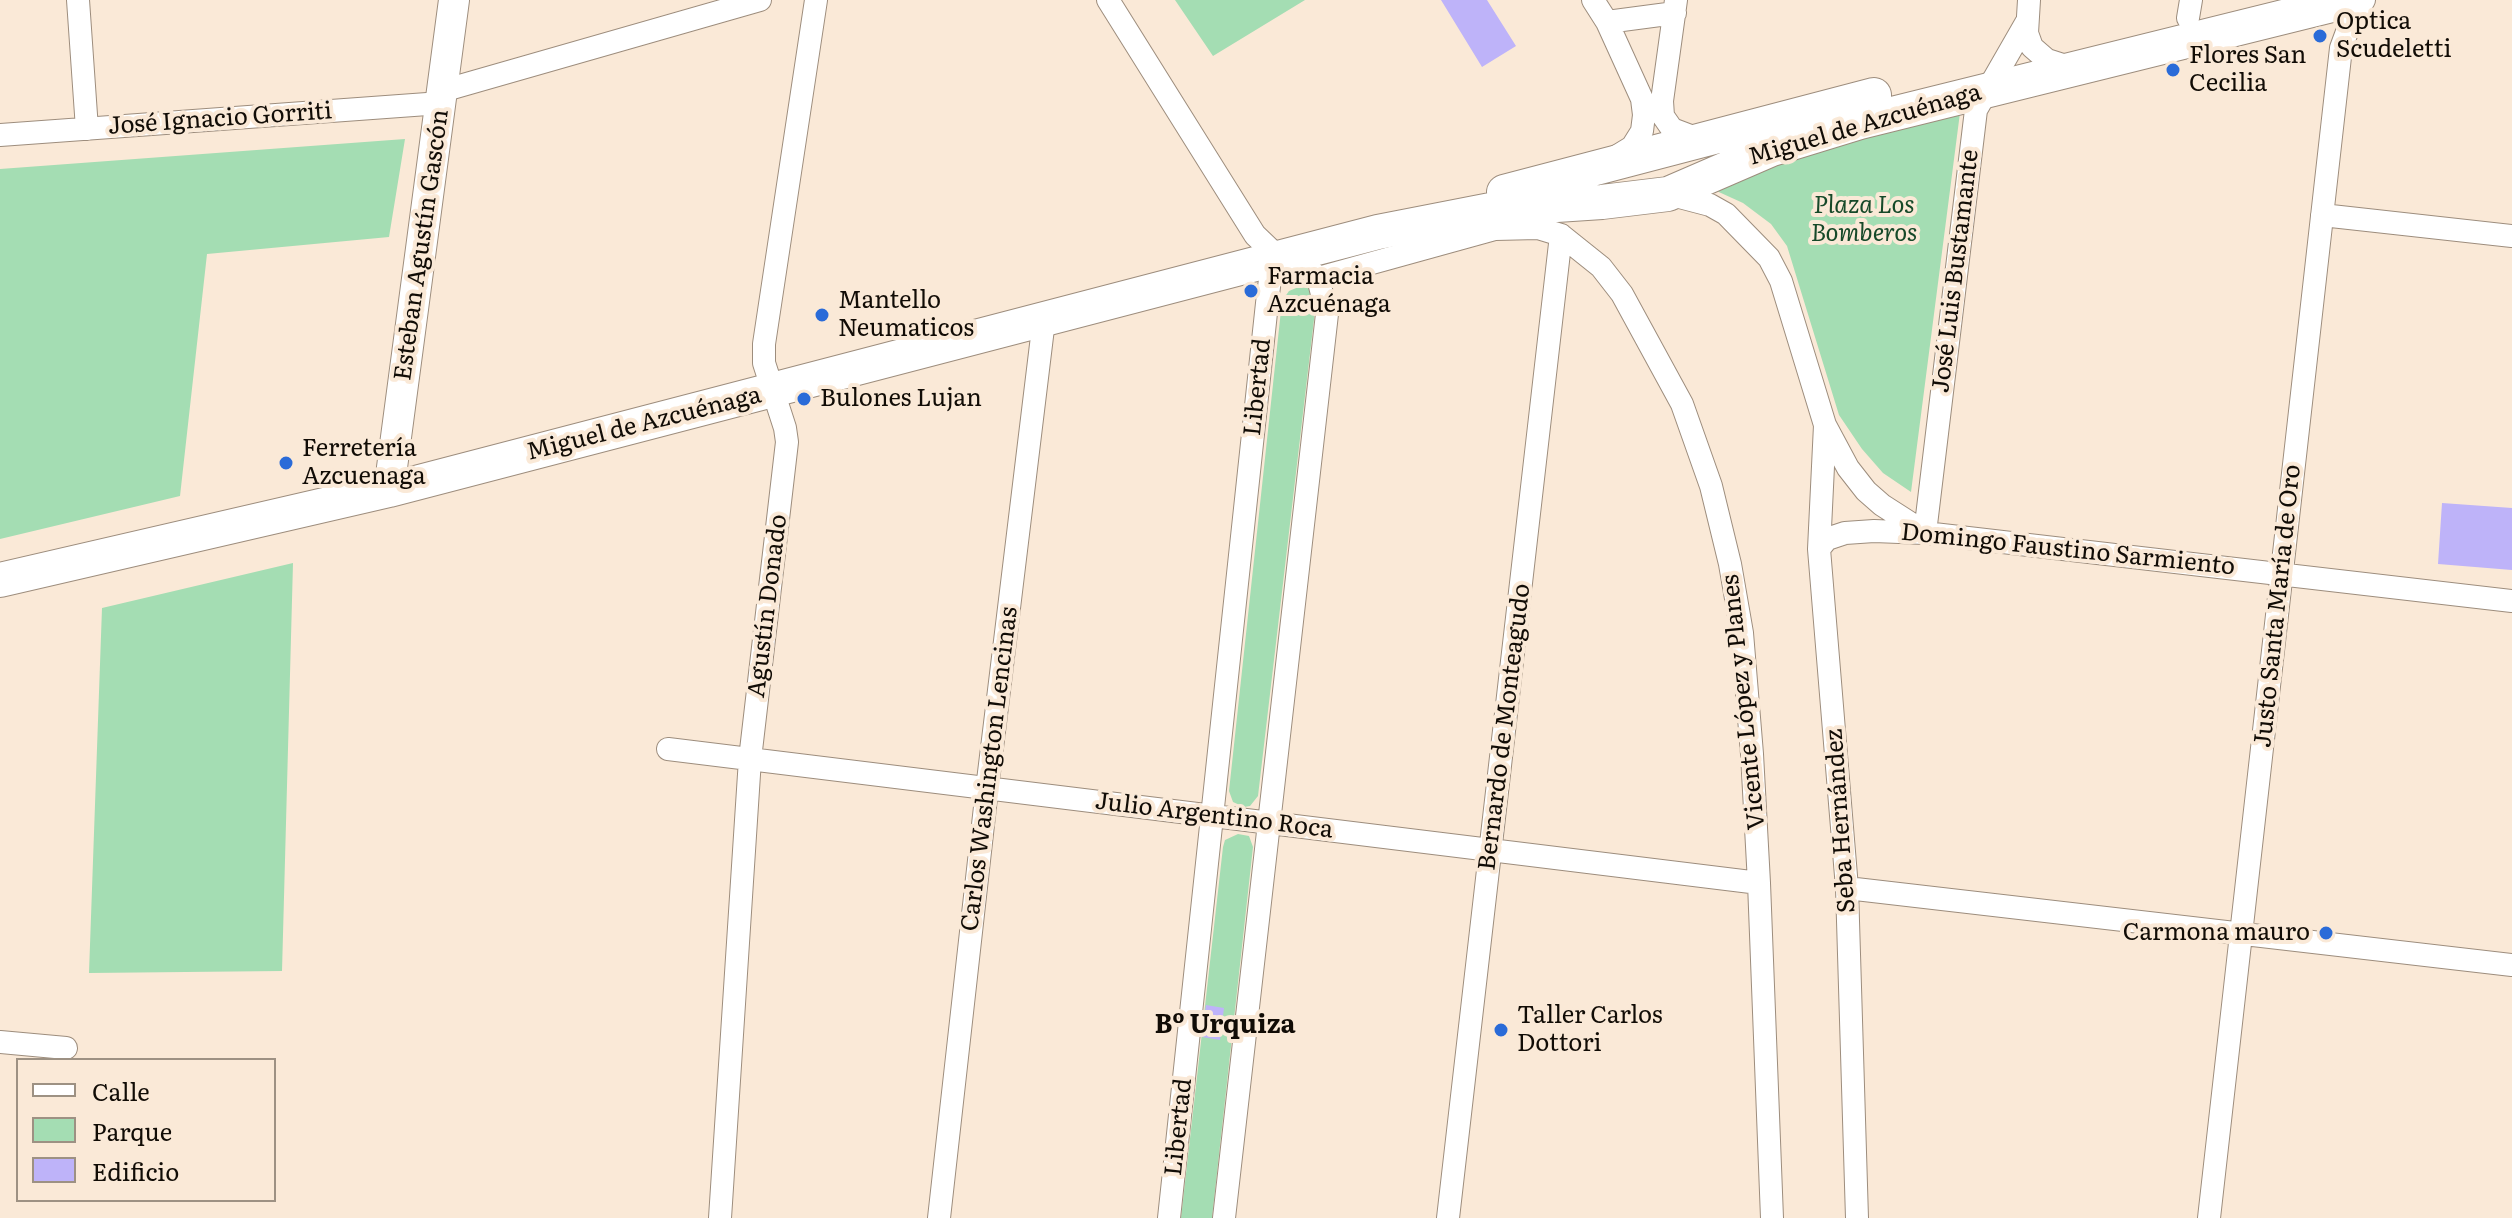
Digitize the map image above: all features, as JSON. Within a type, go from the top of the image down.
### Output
[{"type":"main road","name":"Miguel de Azcuénaga","points":[[1378,232],[1449,205],[2004,61],[2032,38],[2190,9],[2266,0]]},
{"type":"main road","name":"Miguel de Azcuénaga","points":[[0,580],[389,490],[1378,232],[1496,209],[1668,194],[1772,149],[1860,122],[2330,2]]},
{"type":"street","points":[[78,0],[87,129]]},
{"type":"street","name":"Esteban Agustín Gascón","points":[[389,490],[454,0]]},
{"type":"street","name":"José Ignacio Gorriti","points":[[0,135],[442,97],[760,0]]},
{"type":"street","name":"Agustín Donado","points":[[720,1218],[750,759],[787,442],[764,363],[764,344],[816,0]]},
{"type":"street","points":[[1108,0],[1255,235],[1279,258],[1297,261],[1318,278],[1327,314],[1224,1218]]},
{"type":"street","points":[[1591,169],[1632,147],[1642,131],[1644,115],[1642,99],[1607,22],[1593,0]]},
{"type":"street","points":[[2029,0],[2032,38],[2058,65],[2073,68]]},
{"type":"street","name":"Justo Santa María de Oro","points":[[2209,1218],[2341,48],[2351,21],[2364,0]]},
{"type":"street","points":[[2330,2],[2341,48]]},
{"type":"street","points":[[1607,22],[1675,6],[1662,101],[1663,116],[1672,129],[1703,140]]},
{"type":"street","name":"José Luis Bustamante","points":[[1925,533],[1976,110],[2004,61]]},
{"type":"street","name":"Seba Hernández","points":[[1668,194],[1701,201],[1726,214],[1769,258],[1781,281],[1825,425],[1848,468],[1882,505],[1925,533]]},
{"type":"street","points":[[2322,215],[2512,236]]},
{"type":"street","points":[[1318,278],[1495,229],[1538,228],[1561,235]]},
{"type":"street","name":"Bernardo de Monteagudo","points":[[1448,1218],[1561,235]]},
{"type":"street","name":"Vicente López y Planes","points":[[1561,235],[1601,267],[1622,294],[1682,404],[1711,486],[1730,564],[1742,633],[1752,754],[1772,1218]]},
{"type":"street","name":"Libertad","points":[[1169,1218],[1268,294],[1271,273],[1279,258]]},
{"type":"street","name":"Carlos Washington Lencinas","points":[[939,1218],[1044,320]]},
{"type":"street","name":"Seba Hernández","points":[[1825,425],[1819,549],[1847,888],[1857,1218]]},
{"type":"street","name":"Domingo Faustino Sarmiento","points":[[1819,549],[1827,539],[1845,533],[1925,533],[2512,601]]},
{"type":"street","name":"Julio Argentino Roca","points":[[668,749],[1759,883]]},
{"type":"street","points":[[1847,888],[2512,965]]},
{"type":"street","points":[[0,1042],[66,1048]]},
{"type":"green space","points":[[1175,0],[1305,0],[1213,56]]},
{"type":"green space","name":"Plaza Los Bomberos","points":[[1961,105],[1911,492],[1883,473],[1839,415],[1787,246],[1771,224],[1743,203],[1710,188],[1762,165]]},
{"type":"green space","points":[[405,139],[389,237],[207,254],[180,496],[0,539],[0,169]]},
{"type":"green space","points":[[1301,286],[1310,289],[1315,311],[1258,796],[1250,806],[1244,807],[1233,802],[1229,791],[1282,301],[1289,291]]},
{"type":"green space","points":[[293,563],[282,971],[89,973],[102,608]]},
{"type":"green space","points":[[1238,834],[1249,836],[1253,847],[1212,1218],[1181,1218],[1223,847],[1225,840]]},
{"type":"building","points":[[1441,0],[1487,0],[1516,46],[1482,67]]},
{"type":"building","points":[[2442,503],[2512,508],[2512,570],[2438,564]]},
{"type":"building","points":[[1206,1005],[1224,1008],[1220,1040],[1202,1037]]},
{"type":"place","name":"Optica Scudeletti","points":[[2320,36]]},
{"type":"place","name":"Flores San Cecilia","points":[[2173,70]]},
{"type":"place","name":"Farmacia Azcuénaga","points":[[1251,291]]},
{"type":"place","name":"Mantello Neumaticos","points":[[822,315]]},
{"type":"place","name":"Bulones Lujan","points":[[804,399]]},
{"type":"place","name":"Ferretería Azcuenaga","points":[[286,463]]},
{"type":"place","name":"Carmona mauro","points":[[2326,933]]},
{"type":"place","name":"Taller Carlos Dottori","points":[[1501,1030]]},
{"type":"district","name":"Bº Urquiza","points":[[1225,1025]]}]
